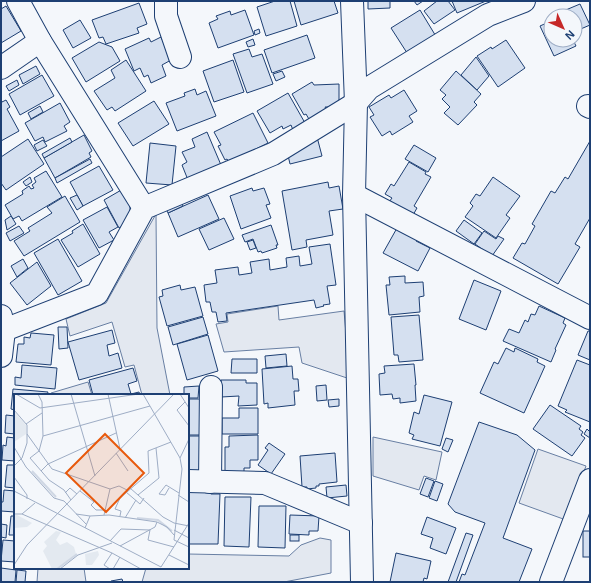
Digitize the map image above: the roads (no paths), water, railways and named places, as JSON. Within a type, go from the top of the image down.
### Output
[{"type":"street","points":[[166,1],[166,16],[180,57]]},
{"type":"street","points":[[352,1],[356,103],[354,195],[362,582]]},
{"type":"street","points":[[1,356],[3,323],[97,294],[144,208],[273,154],[356,103],[369,88],[488,14],[524,1]]},
{"type":"street","points":[[27,5],[40,41],[144,208]]},
{"type":"street","points":[[1,68],[40,41]]},
{"type":"street","points":[[354,195],[590,318]]},
{"type":"street","points":[[210,482],[211,387]]},
{"type":"street","points":[[551,582],[590,480]]},
{"type":"street","points":[[189,481],[266,483],[361,523]]}]
